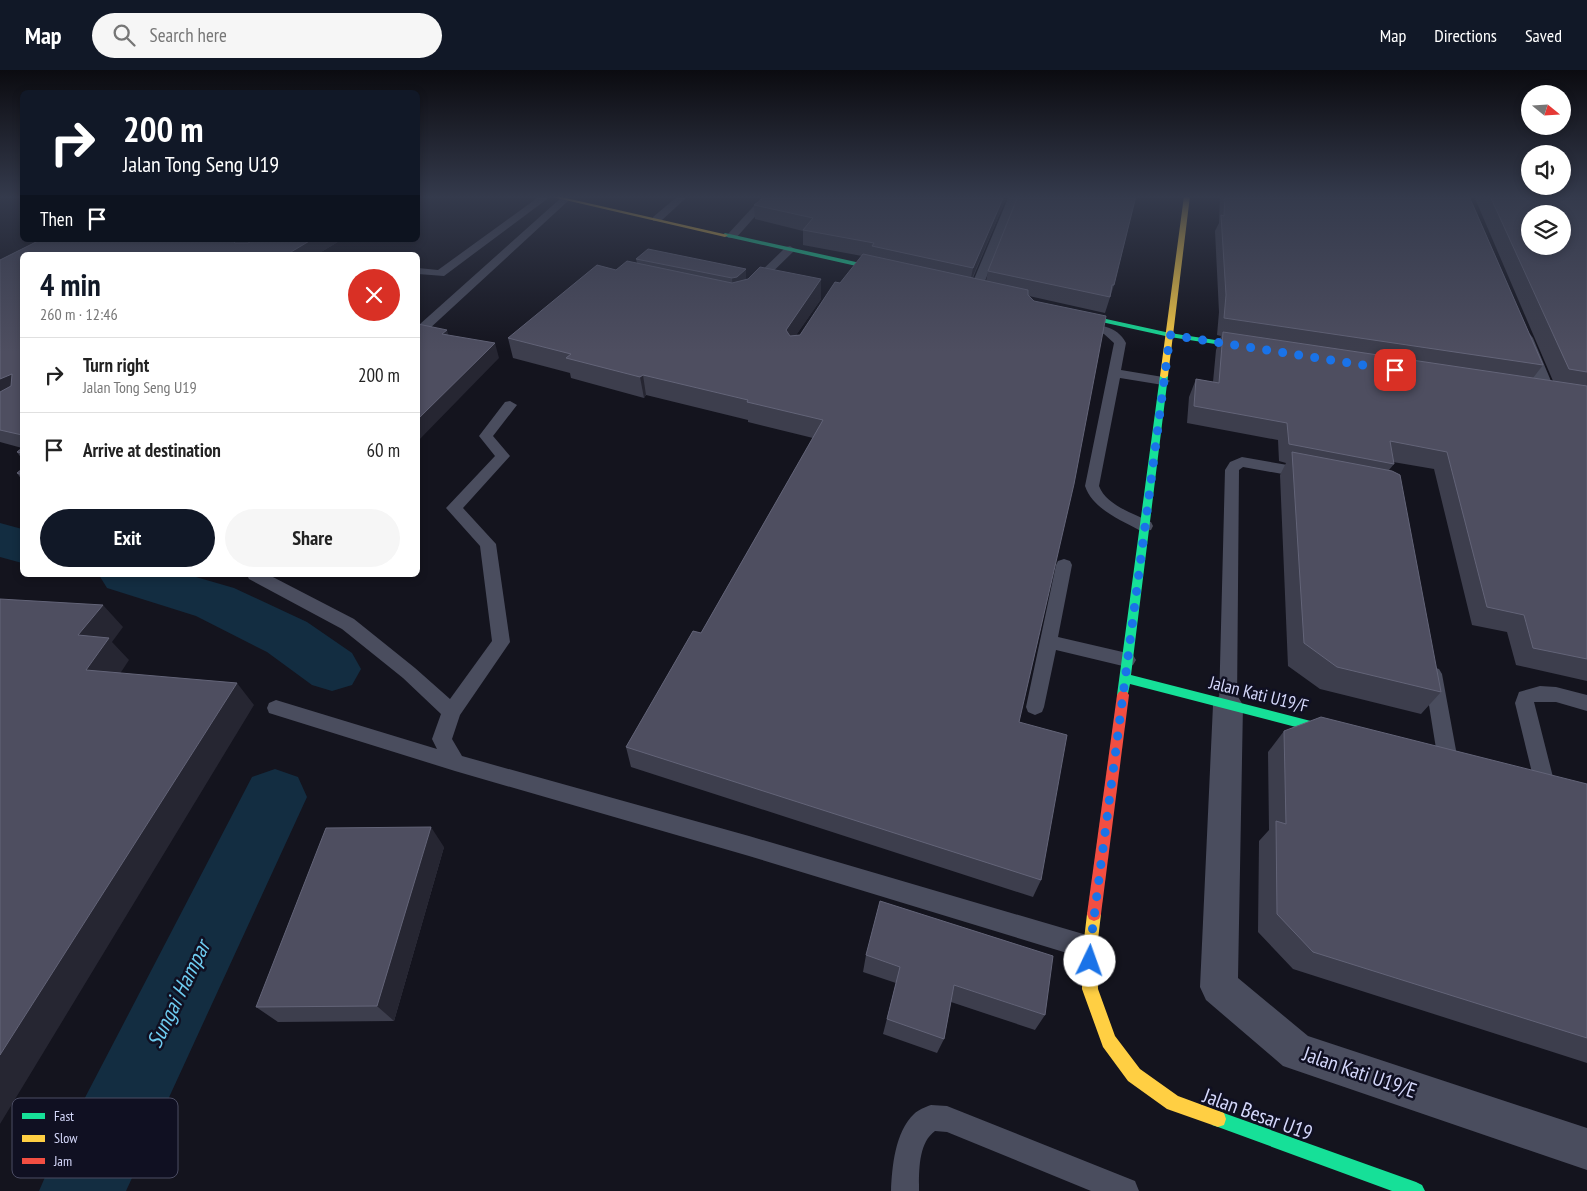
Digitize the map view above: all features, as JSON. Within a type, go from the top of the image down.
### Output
[{"type":"street","points":[[787,248],[899,274]]},
{"type":"street","name":"Jalan Besar U19","points":[[1181,248],[1090,948],[1090,989],[1109,1042],[1134,1075],[1173,1103],[1416,1191]]},
{"type":"street","points":[[1059,316],[1266,350]]},
{"type":"street","points":[[1516,321],[1545,393]]},
{"type":"street","name":"Jalan Kati U19/F","points":[[1125,678],[1352,736]]},
{"type":"street","name":"Jalan Kati U19/E","points":[[1228,705],[1219,987],[1297,1052],[1587,1149]]},
{"type":"lane","points":[[420,271],[440,274],[475,248]]},
{"type":"lane","points":[[424,327],[511,248]]},
{"type":"lane","points":[[975,291],[993,248]]},
{"type":"lane","points":[[743,295],[790,249]]},
{"type":"lane","points":[[847,278],[860,265]]},
{"type":"lane","points":[[1059,316],[1103,330],[1118,338],[1120,343],[1092,492],[1102,502],[1145,526]]},
{"type":"lane","points":[[1114,373],[1163,381]]},
{"type":"lane","points":[[455,763],[442,739],[452,712],[501,642],[488,544],[454,508],[503,456],[486,436],[510,405]]},
{"type":"lane","points":[[1228,705],[1232,470],[1235,465],[1247,462],[1318,476]]},
{"type":"lane","points":[[1035,708],[1064,565]]},
{"type":"lane","points":[[260,577],[348,624],[452,712]]},
{"type":"lane","points":[[1048,641],[1127,660]]},
{"type":"lane","points":[[1430,656],[1448,761]]},
{"type":"lane","points":[[1544,785],[1524,703],[1526,696],[1532,693],[1542,693],[1587,703]]},
{"type":"lane","points":[[276,708],[455,763],[749,846],[1090,948]]},
{"type":"lane","points":[[905,1191],[905,1175],[913,1138],[920,1125],[933,1118],[947,1119],[1125,1191]]},
{"type":"building","points":[[23,248],[297,248],[291,252],[20,252],[20,435],[0,430],[0,392],[11,386],[12,374],[0,379],[0,260]]},
{"type":"building","points":[[883,248],[981,248],[973,268]]},
{"type":"building","points":[[997,248],[1123,248],[1110,297],[988,271]]},
{"type":"building","points":[[1223,248],[1492,248],[1543,365],[1224,318],[1226,295]]},
{"type":"building","points":[[1514,248],[1521,248],[1521,255],[1571,255],[1571,248],[1587,248],[1587,372],[1569,369]]},
{"type":"building","points":[[648,249],[746,269],[737,277],[732,278],[636,259]]},
{"type":"building","points":[[863,254],[1028,290],[1028,295],[1034,301],[1106,316],[1074,484],[1019,722],[1067,735],[1041,880],[626,747],[693,631],[701,633],[823,420],[747,402],[748,400],[643,375],[640,377],[566,358],[571,354],[508,338],[597,265],[616,270],[627,261],[732,283],[748,279],[760,267],[821,279],[786,330],[790,336],[800,335],[835,282],[840,283]]},
{"type":"building","points":[[420,324],[447,330],[442,334],[495,343],[420,417]]},
{"type":"building","points":[[1223,332],[1587,386],[1587,659],[1533,648],[1524,615],[1487,607],[1447,452],[1390,441],[1394,464],[1289,444],[1287,423],[1194,406],[1196,379],[1219,383]]},
{"type":"building","points":[[1292,452],[1392,471],[1400,475],[1441,692],[1337,667],[1304,643]]},
{"type":"building","points":[[0,599],[103,605],[78,635],[109,638],[86,670],[237,683],[0,1055]]},
{"type":"building","points":[[1321,717],[1587,784],[1587,1038],[1313,952],[1277,914],[1276,821],[1286,824],[1284,731]]},
{"type":"building","points":[[431,827],[377,1006],[256,1007],[326,828]]},
{"type":"building","points":[[880,901],[1053,956],[1045,1015],[954,985],[944,1039],[887,1019],[900,967],[866,955]]},
{"type":"waterway","name":"Sungai Hampar","points":[[0,540],[20,545]]},
{"type":"waterway","name":"Sungai Hampar","points":[[132,577],[215,602],[287,637],[332,669]]},
{"type":"waterway","name":"Sungai Hampar","points":[[128,1098],[275,797]]},
{"type":"waterway","name":"Sungai Hampar","points":[[82,1191],[88,1178]]},
{"type":"traffic: fast","points":[[785,248],[892,272]]},
{"type":"traffic: fast","points":[[1068,312],[1170,335],[1254,348]]},
{"type":"traffic: fast","points":[[1123,695],[1164,376]]},
{"type":"traffic: fast","points":[[1125,678],[1338,733]]},
{"type":"traffic: fast","points":[[1218,1119],[1416,1191]]},
{"type":"traffic: slow","points":[[1164,376],[1180,248]]},
{"type":"traffic: slow","points":[[1094,914],[1090,948],[1090,989],[1109,1041],[1134,1075],[1173,1103],[1218,1119]]},
{"type":"traffic: jam","points":[[1094,914],[1123,695]]},
{"type":"route","points":[[1090,961],[1090,948],[1170,335],[1395,370]]}]
